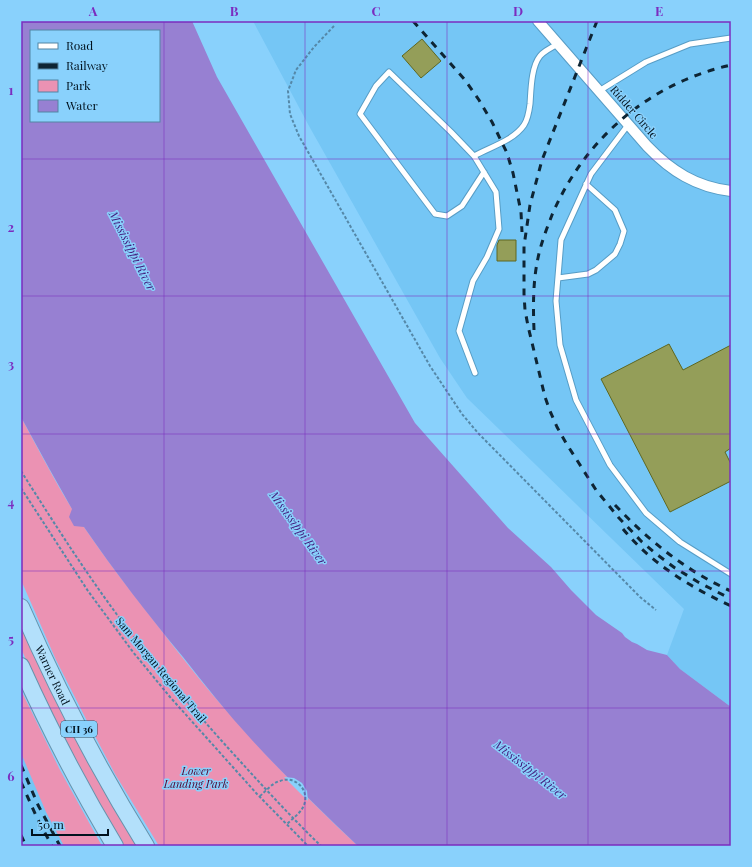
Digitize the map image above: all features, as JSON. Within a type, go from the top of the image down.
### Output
[{"type":"highway","name":"Warner Road","points":[[21,607],[76,723],[146,846]]},
{"type":"highway","name":"CH 36","points":[[21,666],[66,759],[115,846]]},
{"type":"street","name":"Ridder Circle","points":[[538,21],[628,125],[670,168],[690,180],[711,187],[731,191]]},
{"type":"lane","points":[[599,91],[646,62],[690,44],[731,38]]},
{"type":"lane","points":[[474,156],[506,140],[523,127],[528,116],[534,69],[542,54],[558,44]]},
{"type":"lane","points":[[475,373],[459,331],[473,281],[488,257],[499,229],[496,192],[484,172],[474,156],[389,72],[376,86],[360,114],[435,214],[447,216],[462,206],[484,172]]},
{"type":"lane","points":[[628,125],[591,174],[561,240],[556,301],[560,345],[576,400],[610,465],[646,513],[680,542],[731,574]]},
{"type":"lane","points":[[558,278],[588,274],[596,270],[615,254],[624,231],[616,210],[586,184]]},
{"type":"path","points":[[334,26],[314,47],[296,70],[288,91],[290,114],[299,136],[430,366],[462,414],[478,433],[640,597],[656,610]]},
{"type":"path","points":[[21,471],[94,582],[136,639],[188,703],[293,818],[321,846]]},
{"type":"path","name":"Sam Morgan Regional Trail","points":[[21,488],[88,591],[123,640],[170,697],[260,796],[308,846]]},
{"type":"path","points":[[260,796],[278,781],[285,779],[294,780],[300,785],[304,792],[305,800],[303,808],[287,824]]},
{"type":"shaded area","points":[[253,21],[731,21],[731,707],[680,669],[667,655],[684,609],[467,398],[440,358],[309,126]]},
{"type":"shaded area","points":[[21,748],[67,846],[21,846]]},
{"type":"green space","name":"Lower Landing Park","points":[[21,417],[75,514],[117,573],[181,655],[212,694],[248,735],[309,799],[358,846],[159,846],[115,774],[88,723],[56,660],[21,580]]},
{"type":"green space","points":[[21,626],[138,846],[123,846],[56,723],[21,648]]},
{"type":"green space","points":[[21,690],[60,770],[102,846],[64,846],[46,812],[21,753]]},
{"type":"water","name":"Mississippi River","points":[[21,21],[192,21],[217,77],[415,423],[508,528],[551,567],[596,615],[622,633],[632,642],[647,650],[667,655],[680,669],[731,707],[731,846],[358,846],[290,780],[242,729],[144,609],[84,527],[74,526],[69,517],[72,509],[21,417]]},
{"type":"pier","points":[[284,777],[294,778],[302,783],[307,791],[308,801]]},
{"type":"building","points":[[422,39],[441,61],[421,78],[402,56]]},
{"type":"building","points":[[499,240],[516,240],[516,261],[497,261],[497,245]]},
{"type":"building","points":[[669,344],[683,370],[731,345],[731,448],[725,452],[731,464],[731,481],[670,512],[601,379]]},
{"type":"railway","points":[[413,21],[465,80],[492,122],[507,153],[513,173],[521,212],[522,232]]},
{"type":"railway","points":[[597,21],[542,160],[530,205],[524,246],[524,294],[528,326],[545,397],[550,411],[566,443],[596,490],[619,518],[655,553],[675,568],[698,582],[731,599]]},
{"type":"railway","points":[[534,330],[534,285],[536,267],[544,236],[552,215],[566,187],[582,162],[602,138],[647,100],[674,85],[701,73],[731,65]]},
{"type":"railway","points":[[615,505],[668,554],[714,583],[731,591]]},
{"type":"railway","points":[[623,529],[634,542],[672,574],[686,583],[731,606]]},
{"type":"railway","points":[[21,765],[38,805],[60,846]]},
{"type":"railway","points":[[21,782],[37,818],[52,846]]},
{"type":"railway","points":[[21,835],[26,846]]}]
